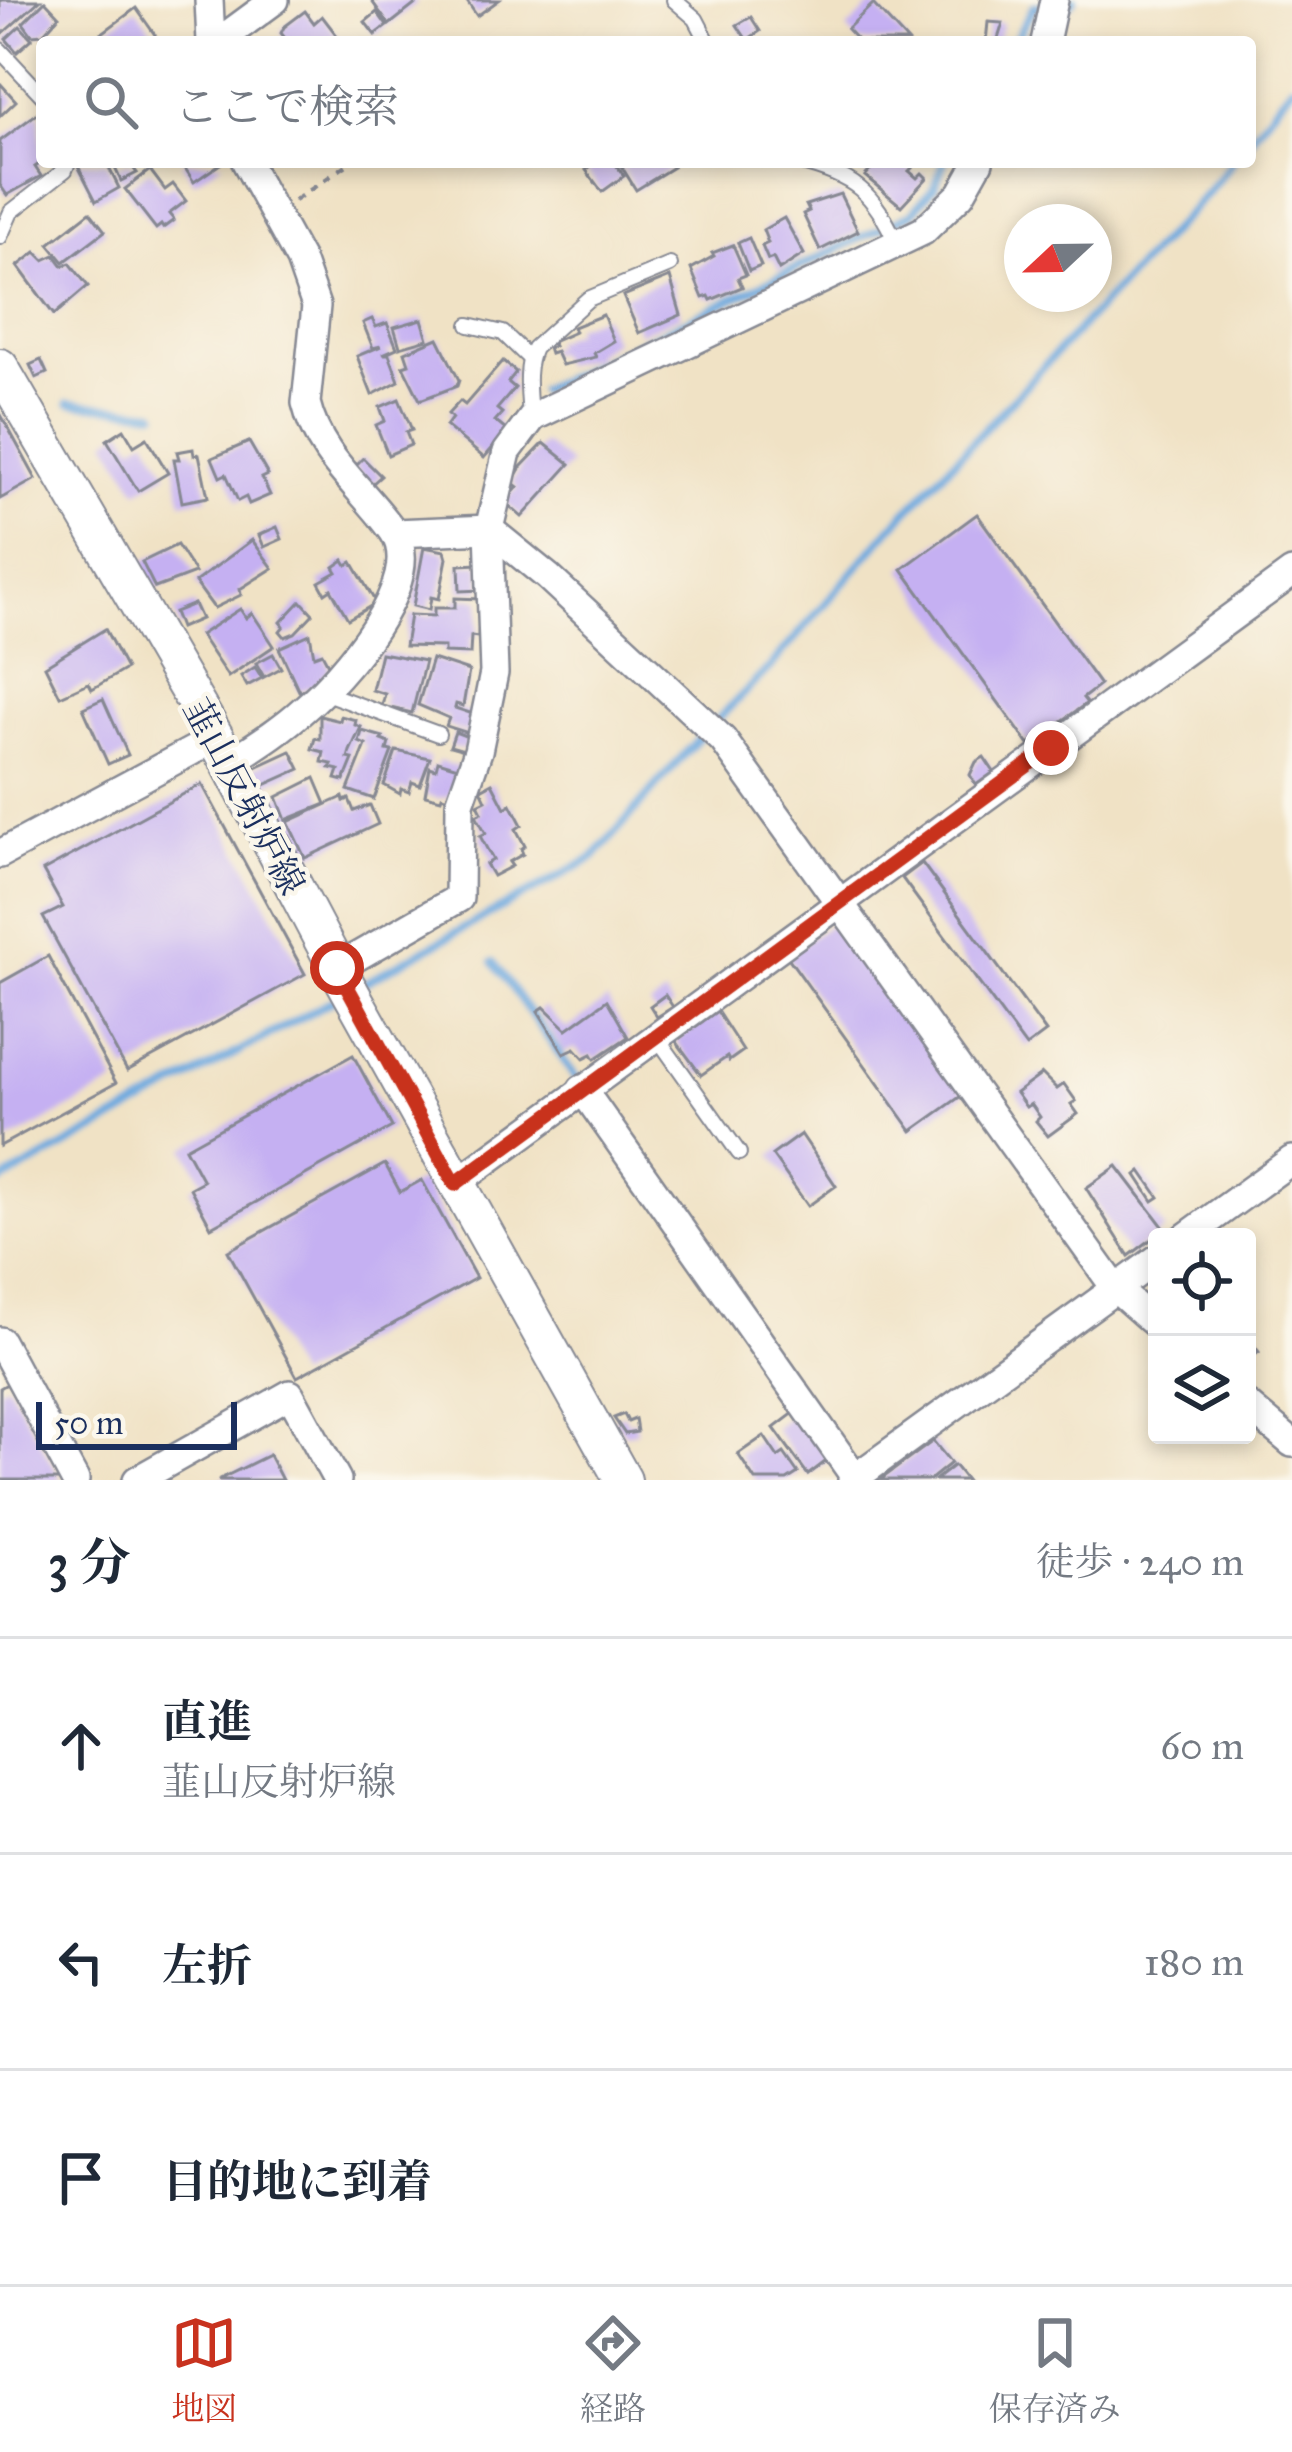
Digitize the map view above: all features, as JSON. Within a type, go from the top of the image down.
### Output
[{"type":"main road","name":"韮山反射炉線","points":[[0,367],[223,751],[455,1184],[623,1480]]},
{"type":"street","points":[[208,0],[213,36]]},
{"type":"street","points":[[223,36],[275,0]]},
{"type":"street","points":[[1046,36],[1054,0]]},
{"type":"street","points":[[0,854],[223,751],[278,731],[323,692],[394,596],[400,576],[395,533],[323,449],[309,418],[306,403],[316,306],[301,260],[249,168]]},
{"type":"street","points":[[337,968],[459,898],[460,803],[478,751],[494,673],[489,529],[507,452],[530,419],[892,232],[923,231],[962,194],[976,168]]},
{"type":"street","points":[[395,533],[489,529],[723,740],[1116,1289],[1148,1317]]},
{"type":"street","points":[[455,1184],[1292,573]]},
{"type":"street","points":[[582,1089],[854,1479],[1148,1265]]},
{"type":"street","points":[[1198,1228],[1292,1160]]},
{"type":"street","points":[[0,1341],[75,1480]]},
{"type":"street","points":[[137,1480],[290,1394],[337,1480]]},
{"type":"street","points":[[1256,1413],[1292,1443]]},
{"type":"lane","points":[[674,0],[696,19],[705,36]]},
{"type":"lane","points":[[0,50],[36,89]]},
{"type":"lane","points":[[0,237],[11,212],[66,168]]},
{"type":"lane","points":[[816,168],[855,181],[892,232]]},
{"type":"lane","points":[[530,419],[529,358],[534,348],[588,299],[670,265]]},
{"type":"lane","points":[[469,326],[503,333],[529,358]]},
{"type":"lane","points":[[323,692],[438,734]]},
{"type":"lane","points":[[656,1036],[739,1153]]},
{"type":"path","points":[[274,214],[342,168]]},
{"type":"building","points":[[0,0],[40,0],[0,36]]},
{"type":"building","points":[[371,0],[415,0],[417,3],[389,25]]},
{"type":"building","points":[[466,0],[499,0],[477,16]]},
{"type":"building","points":[[45,1],[59,16],[43,34],[32,35],[23,23]]},
{"type":"building","points":[[873,4],[902,36],[853,36],[847,29]]},
{"type":"building","points":[[136,8],[156,36],[98,36]]},
{"type":"building","points":[[305,11],[314,23],[322,16],[337,36],[283,36],[284,27]]},
{"type":"building","points":[[377,12],[387,26],[375,35],[365,22]]},
{"type":"building","points":[[751,17],[760,31],[744,36],[737,25]]},
{"type":"building","points":[[988,22],[1003,23],[999,36],[987,36]]},
{"type":"building","points":[[20,26],[32,39],[17,52],[6,39]]},
{"type":"building","points":[[0,83],[16,101],[0,116]]},
{"type":"building","points":[[36,114],[35,167],[41,176],[7,195],[0,185],[0,141]]},
{"type":"building","points":[[79,168],[109,168],[119,188],[96,201]]},
{"type":"building","points":[[115,168],[133,168],[137,173],[121,181]]},
{"type":"building","points":[[185,168],[214,168],[194,182]]},
{"type":"building","points":[[618,168],[624,176],[602,192],[586,170]]},
{"type":"building","points":[[622,168],[671,168],[636,190]]},
{"type":"building","points":[[872,168],[912,168],[909,171],[917,178],[922,173],[927,178],[901,206],[865,176]]},
{"type":"building","points":[[150,170],[165,190],[173,184],[186,201],[169,214],[174,220],[163,228],[156,229],[125,189]]},
{"type":"building","points":[[840,194],[858,231],[820,250],[803,214],[809,211],[806,205]]},
{"type":"building","points":[[90,212],[105,231],[64,262],[49,244]]},
{"type":"building","points":[[784,218],[804,254],[779,270],[762,246],[768,243],[763,230]]},
{"type":"building","points":[[749,238],[761,266],[749,271],[738,243]]},
{"type":"building","points":[[733,245],[746,275],[738,278],[742,287],[711,300],[703,298],[691,269]]},
{"type":"building","points":[[36,252],[44,260],[55,255],[63,266],[70,263],[88,286],[54,315],[18,266]]},
{"type":"building","points":[[670,277],[681,315],[639,333],[623,296]]},
{"type":"building","points":[[603,315],[614,341],[594,353],[596,357],[562,365],[556,352],[550,354],[552,342]]},
{"type":"building","points":[[372,319],[376,327],[387,323],[397,348],[383,354],[389,354],[399,381],[372,395],[357,356],[381,346],[373,348],[363,323]]},
{"type":"building","points":[[422,319],[428,339],[400,347],[394,327]]},
{"type":"building","points":[[438,338],[459,380],[457,386],[420,400],[403,366],[409,364],[405,352]]},
{"type":"building","points":[[41,360],[47,373],[36,378],[30,365]]},
{"type":"building","points":[[503,361],[516,372],[508,382],[515,388],[497,409],[502,413],[495,421],[507,431],[484,458],[446,426],[452,418],[448,414],[460,401],[465,405]]},
{"type":"building","points":[[399,399],[412,430],[406,432],[411,445],[388,455],[376,425],[385,421],[380,407]]},
{"type":"building","points":[[0,413],[36,479],[0,499]]},
{"type":"building","points":[[124,429],[134,446],[147,438],[168,473],[138,491],[107,440]]},
{"type":"building","points":[[249,442],[268,475],[262,478],[270,495],[249,504],[246,497],[238,501],[226,474],[220,477],[212,458]]},
{"type":"building","points":[[544,443],[570,464],[522,517],[505,502],[518,487],[512,482],[521,467]]},
{"type":"building","points":[[193,449],[194,455],[199,454],[208,497],[182,502],[174,459],[179,459],[177,452]]},
{"type":"building","points":[[363,458],[381,476],[372,484],[354,467]]},
{"type":"building","points":[[977,514],[1100,685],[1083,698],[1087,703],[1029,745],[902,569]]},
{"type":"building","points":[[277,527],[282,539],[264,547],[259,535]]},
{"type":"building","points":[[252,540],[273,568],[240,589],[241,595],[214,608],[195,582]]},
{"type":"building","points":[[177,545],[195,573],[155,588],[142,562]]},
{"type":"building","points":[[424,547],[445,551],[447,558],[439,599],[431,597],[429,610],[413,606]]},
{"type":"building","points":[[344,560],[347,565],[352,562],[376,603],[348,619],[331,589],[325,593],[319,582],[337,572],[334,567]]},
{"type":"building","points":[[480,564],[481,590],[460,591],[459,565]]},
{"type":"building","points":[[455,598],[480,599],[478,637],[471,636],[470,654],[444,653],[444,647],[405,646],[410,615],[434,616],[434,608],[455,608]]},
{"type":"building","points":[[301,601],[313,614],[285,637],[281,622]]},
{"type":"building","points":[[194,604],[201,619],[180,628],[174,612]]},
{"type":"building","points":[[240,609],[246,618],[252,613],[274,646],[228,677],[200,635]]},
{"type":"building","points":[[105,629],[126,669],[92,689],[89,683],[60,696],[45,666]]},
{"type":"building","points":[[310,634],[314,656],[322,653],[330,668],[313,686],[299,691],[279,648]]},
{"type":"building","points":[[381,653],[425,661],[412,713],[382,706],[385,694],[372,690]]},
{"type":"building","points":[[273,654],[281,668],[264,677],[256,663]]},
{"type":"building","points":[[432,659],[469,671],[463,706],[456,704],[455,708],[473,714],[468,733],[446,726],[449,718],[418,705]]},
{"type":"building","points":[[255,667],[262,678],[247,686],[241,676]]},
{"type":"building","points":[[103,699],[128,755],[108,764],[83,708]]},
{"type":"building","points":[[320,716],[356,720],[355,725],[361,727],[344,781],[336,779],[339,770],[322,762],[324,752],[312,749],[315,738],[320,739]]},
{"type":"building","points":[[362,731],[383,737],[389,743],[387,750],[392,751],[374,799],[348,790],[366,745],[359,742]]},
{"type":"building","points":[[455,732],[468,737],[464,750],[450,746]]},
{"type":"building","points":[[291,751],[300,769],[260,787],[252,769]]},
{"type":"building","points":[[396,751],[430,758],[420,785],[412,782],[409,792],[401,789],[400,794],[384,785]]},
{"type":"building","points":[[984,757],[994,772],[976,785],[970,775]]},
{"type":"building","points":[[438,761],[458,767],[448,798],[425,795],[430,767],[436,769]]},
{"type":"building","points":[[315,778],[326,804],[286,820],[277,797]]},
{"type":"building","points":[[492,783],[505,808],[511,804],[522,825],[516,829],[525,846],[523,854],[509,862],[512,866],[493,876],[486,864],[493,860],[480,836],[486,833],[476,815],[482,812],[478,804],[486,800],[481,789]]},
{"type":"building","points":[[202,784],[305,974],[127,1071],[43,917],[63,907],[43,871]]},
{"type":"building","points":[[343,797],[354,811],[370,805],[378,824],[305,858],[288,822]]},
{"type":"building","points":[[922,863],[1046,1032],[1026,1047],[902,878]]},
{"type":"building","points":[[839,918],[964,1094],[912,1131],[787,956]]},
{"type":"building","points":[[48,956],[116,1083],[0,1146],[0,983]]},
{"type":"building","points":[[665,995],[673,1007],[657,1017],[650,1006]]},
{"type":"building","points":[[607,1000],[628,1037],[595,1059],[592,1054],[584,1058],[575,1048],[564,1053],[538,1011],[544,1007],[567,1029]]},
{"type":"building","points":[[717,1011],[743,1051],[701,1075],[676,1041]]},
{"type":"building","points":[[353,1055],[392,1127],[211,1227],[190,1188],[203,1181],[185,1148]]},
{"type":"building","points":[[1042,1074],[1057,1089],[1064,1084],[1076,1101],[1071,1104],[1078,1114],[1048,1136],[1031,1104],[1026,1107],[1016,1093]]},
{"type":"building","points":[[801,1134],[836,1186],[808,1206],[772,1155]]},
{"type":"building","points":[[385,1164],[400,1192],[422,1180],[476,1278],[297,1377],[228,1251]]},
{"type":"building","points":[[1117,1166],[1164,1228],[1148,1228],[1148,1242],[1129,1256],[1086,1188]]},
{"type":"building","points":[[1141,1171],[1159,1197],[1153,1201],[1136,1175]]},
{"type":"building","points":[[7,1384],[61,1480],[0,1480],[0,1388]]},
{"type":"building","points":[[795,1412],[829,1459],[808,1475],[774,1428]]},
{"type":"building","points":[[624,1414],[628,1422],[635,1419],[637,1432],[625,1434],[614,1418]]},
{"type":"building","points":[[764,1436],[778,1457],[784,1453],[798,1473],[787,1480],[755,1480],[738,1454]]},
{"type":"building","points":[[933,1441],[951,1463],[930,1480],[880,1480]]},
{"type":"building","points":[[269,1455],[282,1480],[218,1480]]},
{"type":"building","points":[[954,1465],[966,1480],[935,1480]]},
{"type":"waterway","points":[[1067,7],[1074,0]]},
{"type":"waterway","points":[[1017,36],[1038,6]]},
{"type":"waterway","points":[[1256,131],[1292,85]]},
{"type":"waterway","points":[[540,390],[911,214],[935,186],[942,168]]},
{"type":"waterway","points":[[360,985],[593,858],[891,528],[1227,168]]},
{"type":"waterway","points":[[69,403],[156,412]]},
{"type":"waterway","points":[[493,962],[580,1083]]},
{"type":"waterway","points":[[0,1182],[342,995]]},
{"type":"route","points":[[337,968],[455,1184],[1051,748]]}]
